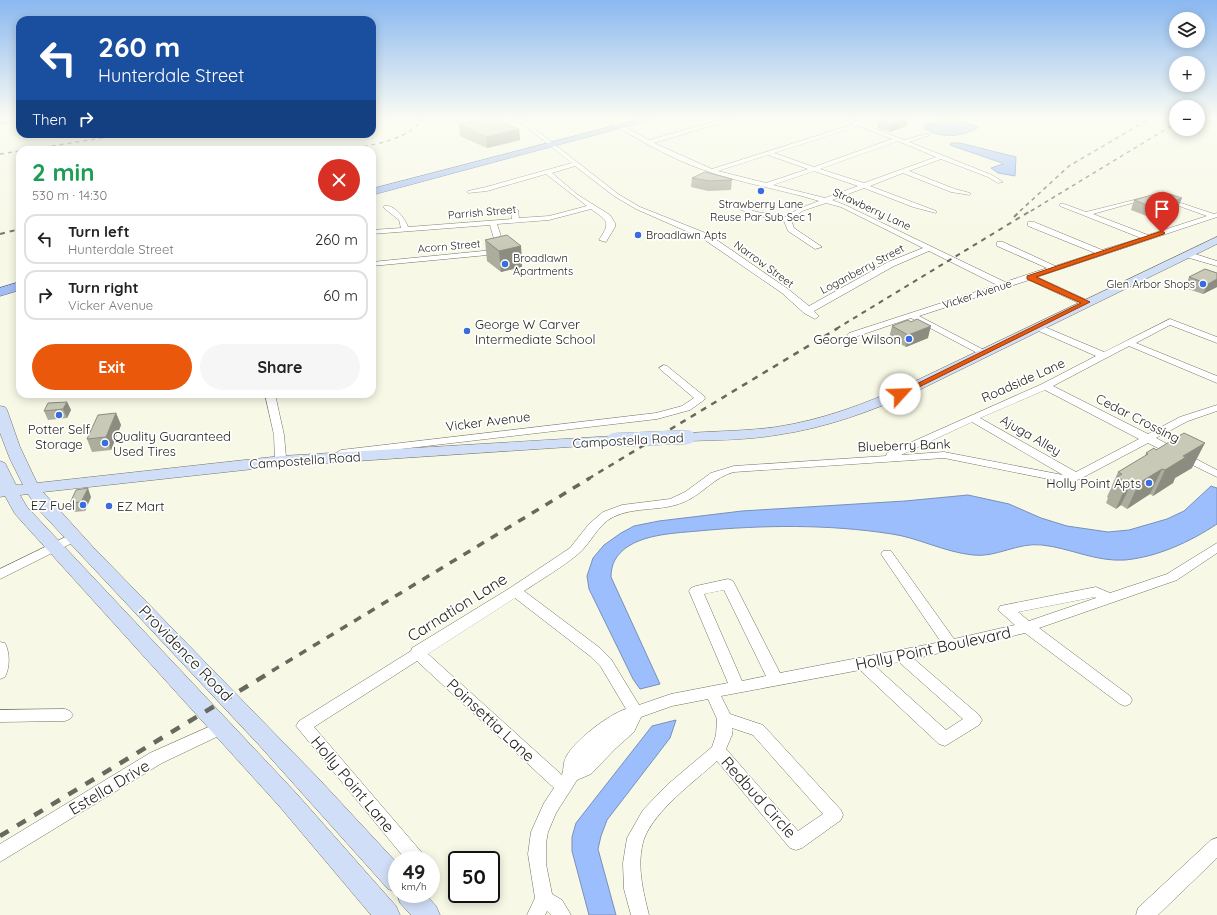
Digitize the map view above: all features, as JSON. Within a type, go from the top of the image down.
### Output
[{"type":"main road","points":[[376,186],[478,161]]},
{"type":"main road","points":[[376,191],[486,161]]},
{"type":"main road","name":"Campostella Road","points":[[5,491],[281,461],[775,431],[814,423],[889,399],[1086,302],[1189,255],[1217,240]]},
{"type":"main road","points":[[0,286],[16,282]]},
{"type":"main road","points":[[0,292],[16,287]]},
{"type":"main road","name":"Providence Road","points":[[0,410],[19,466],[31,488],[74,537],[229,697],[350,827],[388,871]]},
{"type":"main road","name":"Providence Road","points":[[0,466],[5,491],[54,547],[222,727],[387,915]]},
{"type":"main road","points":[[416,903],[427,915]]},
{"type":"street","name":"Narrow Street","points":[[572,161],[601,184],[634,206],[696,231],[716,243],[785,291],[807,311],[815,316]]},
{"type":"street","name":"Strawberry Lane","points":[[690,161],[712,171],[826,200],[862,214],[1004,285]]},
{"type":"street","points":[[712,171],[743,161]]},
{"type":"street","points":[[791,161],[863,185],[934,212]]},
{"type":"street","points":[[767,185],[835,161]]},
{"type":"street","points":[[742,209],[756,214],[787,218],[794,212],[930,161]]},
{"type":"street","points":[[950,161],[990,176],[1000,182]]},
{"type":"street","points":[[470,192],[487,189],[576,164]]},
{"type":"street","points":[[903,171],[954,191],[968,194]]},
{"type":"street","points":[[548,172],[576,196],[607,217],[611,223],[611,228],[603,240]]},
{"type":"street","points":[[1086,214],[1155,196],[1215,216]]},
{"type":"street","points":[[1062,205],[1148,238]]},
{"type":"street","points":[[386,207],[402,219],[405,229]]},
{"type":"street","name":"Parrish Street","points":[[376,232],[493,223],[562,215],[592,207]]},
{"type":"street","points":[[515,210],[516,220]]},
{"type":"street","name":"Vicker Avenue","points":[[852,335],[1215,216]]},
{"type":"street","points":[[787,218],[791,229],[818,247]]},
{"type":"street","name":"Acorn Street","points":[[376,264],[495,252],[499,250],[500,246],[493,223]]},
{"type":"street","points":[[1031,224],[1102,253]]},
{"type":"street","points":[[1000,244],[1055,268]]},
{"type":"street","name":"Loganberry Street","points":[[807,311],[891,264],[929,248]]},
{"type":"street","points":[[1189,255],[1217,264]]},
{"type":"street","points":[[1030,277],[1086,302]]},
{"type":"street","points":[[913,316],[983,353]]},
{"type":"street","name":"Roadside Lane","points":[[885,458],[1046,386],[1170,322],[1217,340]]},
{"type":"street","points":[[1037,327],[1104,356]]},
{"type":"street","points":[[1129,343],[1217,380]]},
{"type":"street","name":"Vicker Avenue","points":[[281,461],[657,416],[686,408],[700,398],[664,368]]},
{"type":"street","name":"Cedar Crossing","points":[[1046,386],[1217,474]]},
{"type":"street","points":[[271,398],[279,436],[281,461]]},
{"type":"street","name":"Blueberry Bank","points":[[621,510],[673,502],[684,498],[720,471],[885,458],[944,455],[1060,478],[1076,477],[1184,419],[1204,414],[1217,408]]},
{"type":"street","name":"Blueberry Bank","points":[[1204,414],[1217,415]]},
{"type":"street","name":"Ajuga Alley","points":[[972,418],[1076,477]]},
{"type":"street","name":"Carnation Lane","points":[[304,726],[515,591],[574,551],[582,543],[598,520],[608,514],[621,510]]},
{"type":"street","points":[[0,574],[74,537]]},
{"type":"street","name":"Holly Point Boulevard","points":[[636,713],[671,700],[902,656],[1027,627],[1172,578],[1217,547]]},
{"type":"street","points":[[887,554],[950,645]]},
{"type":"street","points":[[737,687],[696,591],[728,584],[775,679]]},
{"type":"street","points":[[515,591],[595,652],[606,664],[636,713],[629,727],[596,756],[585,769],[568,781],[549,809],[536,847],[540,908],[556,906],[562,915]]},
{"type":"street","points":[[1110,599],[1096,592],[1005,610],[1125,700]]},
{"type":"street","points":[[0,647],[2,654],[0,673]]},
{"type":"street","name":"Poinsettia Lane","points":[[418,652],[568,781]]},
{"type":"street","points":[[862,663],[945,739],[974,720],[902,656]]},
{"type":"street","points":[[640,915],[633,889],[632,863],[636,838],[649,815],[674,790],[718,751],[724,735],[725,719],[712,693]]},
{"type":"street","points":[[0,716],[65,715]]},
{"type":"street","name":"Redbud Circle","points":[[718,751],[796,842],[835,815],[758,730],[725,719]]},
{"type":"street","name":"Holly Point Lane","points":[[304,726],[408,851]]},
{"type":"street","name":"Estella Drive","points":[[0,854],[156,758],[222,727]]},
{"type":"street","points":[[1145,915],[1217,846]]},
{"type":"water","points":[[995,161],[1016,161],[1015,176],[998,173],[991,168],[1003,164]]},
{"type":"water","points":[[1211,486],[1217,488],[1217,524],[1196,537],[1173,548],[1149,556],[1125,560],[1104,559],[1042,545],[1024,546],[990,554],[973,555],[952,551],[902,536],[844,528],[795,526],[722,529],[671,534],[643,539],[627,547],[620,553],[613,564],[611,577],[660,684],[640,689],[633,679],[589,589],[587,576],[593,558],[604,545],[634,526],[659,521],[742,511],[905,501],[968,495],[1009,504],[1041,518],[1067,526],[1108,532],[1129,530],[1167,519],[1184,511]]},
{"type":"water","points":[[676,720],[670,738],[607,820],[601,836],[598,849],[616,915],[589,915],[572,851],[572,837],[576,823],[652,726]]},
{"type":"building","points":[[705,172],[732,180],[709,181],[692,178]]},
{"type":"building","points":[[1163,192],[1182,198],[1152,207],[1134,200]]},
{"type":"building","points":[[507,235],[521,246],[499,251],[485,240]]},
{"type":"building","points":[[1205,269],[1217,273],[1217,279],[1208,284],[1189,277]]},
{"type":"building","points":[[917,319],[931,326],[908,335],[892,326],[908,320],[911,322]]},
{"type":"building","points":[[67,402],[63,409],[44,411],[48,403]]},
{"type":"building","points":[[116,413],[106,437],[87,439],[98,415]]},
{"type":"building","points":[[1184,433],[1205,443],[1183,456],[1186,457],[1165,470],[1162,469],[1139,483],[1133,480],[1127,483],[1117,477],[1122,474],[1118,472],[1148,454],[1146,453],[1154,448],[1156,450]]},
{"type":"building","points":[[88,488],[81,502],[70,503],[76,490]]},
{"type":"railway","points":[[1020,211],[1069,166],[1078,161]]},
{"type":"railway","points":[[1031,211],[1114,161]]},
{"type":"railway","points":[[836,329],[1032,210]]},
{"type":"railway","points":[[1014,217],[1020,211]]},
{"type":"railway","points":[[0,234],[16,230]]},
{"type":"railway","points":[[588,479],[838,328]]},
{"type":"railway","points":[[272,671],[590,478]]},
{"type":"railway","points":[[0,836],[274,670]]},
{"type":"place","name":"Strawberry Lane Reuse Par Sub Sec 1","points":[[761,191]]},
{"type":"place","name":"Broadlawn Apts","points":[[638,235]]},
{"type":"place","name":"Broadlawn Apartments","points":[[505,264]]},
{"type":"place","name":"Glen Arbor Shops","points":[[1203,284]]},
{"type":"place","name":"George W Carver Intermediate School","points":[[467,331]]},
{"type":"place","name":"George Wilson","points":[[909,339]]},
{"type":"place","name":"Potter Self Storage","points":[[59,415]]},
{"type":"place","name":"Quality Guaranteed Used Tires","points":[[105,443]]},
{"type":"place","name":"Holly Point Apts","points":[[1149,483]]},
{"type":"place","name":"EZ Fuel","points":[[83,505]]},
{"type":"place","name":"EZ Mart","points":[[109,506]]},
{"type":"route","points":[[900,394],[1086,302],[1030,277],[1162,233]]}]
